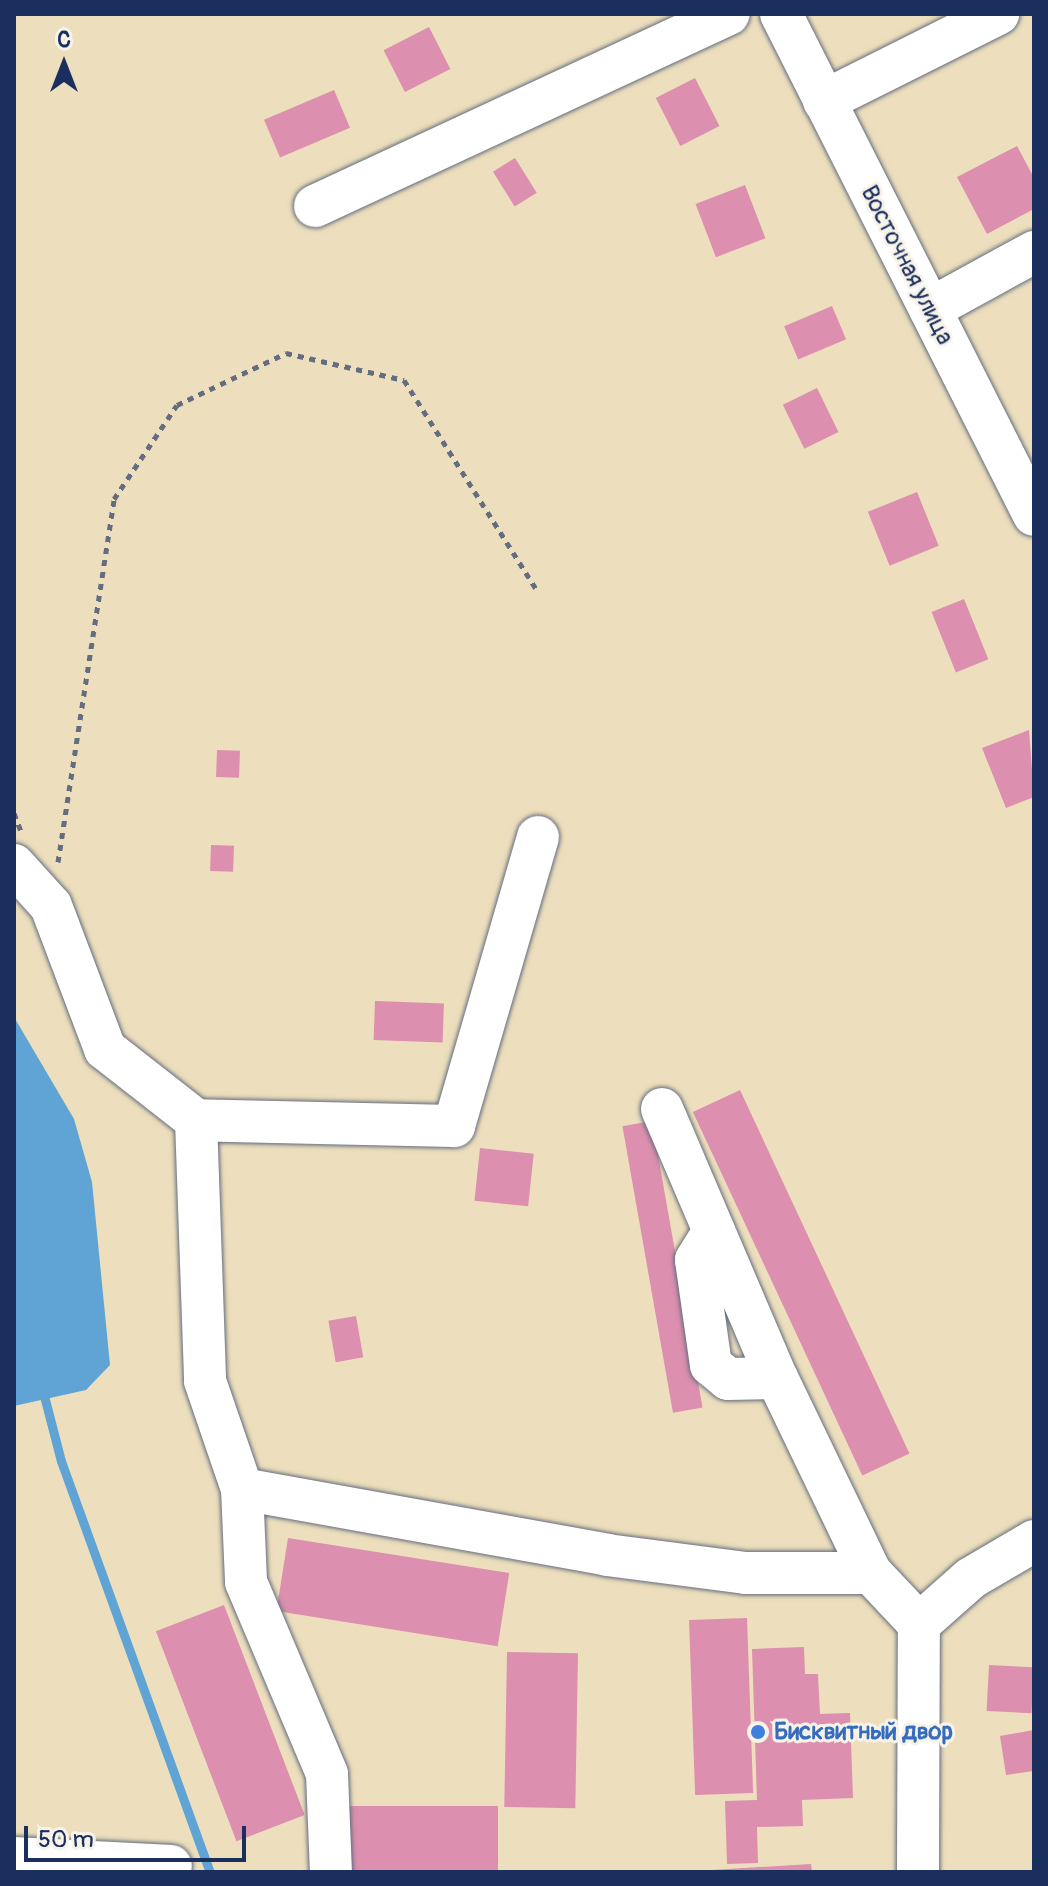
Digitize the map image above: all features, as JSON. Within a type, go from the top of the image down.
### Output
[{"type":"street","points":[[315,206],[729,14]]},
{"type":"street","name":"Восточная улица","points":[[781,14],[1034,515]]},
{"type":"street","points":[[824,101],[998,14]]},
{"type":"street","points":[[930,309],[1034,252]]},
{"type":"street","points":[[14,865],[51,906],[105,1049],[196,1120],[454,1126],[538,837]]},
{"type":"street","points":[[662,1109],[777,1378],[871,1573],[919,1624],[918,1872]]},
{"type":"street","points":[[196,1120],[205,1381],[242,1489],[246,1582],[327,1774],[331,1872]]},
{"type":"street","points":[[714,1231],[696,1260],[711,1365],[728,1379],[777,1378]]},
{"type":"street","points":[[242,1489],[607,1555],[746,1573],[871,1573]]},
{"type":"street","points":[[919,1624],[971,1578],[1034,1541]]},
{"type":"street","points":[[14,1858],[171,1866]]},
{"type":"path","points":[[51,906],[114,499],[177,405],[286,353],[404,380],[536,589]]},
{"type":"water","points":[[14,1017],[74,1119],[92,1182],[110,1365],[86,1390],[14,1406]]},
{"type":"building","points":[[429,27],[450,69],[405,92],[384,50]]},
{"type":"building","points":[[695,78],[720,126],[680,146],[656,98]]},
{"type":"building","points":[[334,90],[350,128],[280,157],[264,120]]},
{"type":"building","points":[[1017,146],[1034,178],[1034,209],[987,234],[957,177]]},
{"type":"building","points":[[515,158],[537,193],[515,207],[493,172]]},
{"type":"building","points":[[745,185],[765,238],[716,257],[696,204]]},
{"type":"building","points":[[832,306],[846,339],[798,359],[784,326]]},
{"type":"building","points":[[817,388],[838,432],[804,449],[783,405]]},
{"type":"building","points":[[917,492],[939,546],[890,566],[868,512]]},
{"type":"building","points":[[964,599],[988,659],[956,672],[932,612]]},
{"type":"building","points":[[1029,730],[1034,797],[1006,808],[982,748]]},
{"type":"building","points":[[217,750],[240,751],[239,778],[216,777]]},
{"type":"building","points":[[211,845],[234,846],[233,872],[210,871]]},
{"type":"building","points":[[375,1001],[444,1003],[443,1042],[374,1040]]},
{"type":"building","points":[[740,1090],[909,1453],[862,1475],[693,1112]]},
{"type":"building","points":[[652,1121],[703,1408],[673,1413],[622,1126]]},
{"type":"building","points":[[480,1148],[534,1154],[528,1206],[474,1201]]},
{"type":"building","points":[[356,1316],[363,1357],[336,1362],[328,1321]]},
{"type":"building","points":[[288,1538],[509,1573],[498,1646],[276,1611]]},
{"type":"building","points":[[224,1605],[305,1815],[236,1841],[156,1631]]},
{"type":"building","points":[[747,1618],[753,1793],[695,1795],[689,1620]]},
{"type":"building","points":[[804,1647],[805,1674],[818,1674],[820,1714],[850,1713],[853,1798],[802,1800],[803,1826],[757,1827],[758,1863],[727,1864],[725,1801],[757,1800],[752,1649]]},
{"type":"building","points":[[507,1652],[578,1653],[575,1808],[504,1807]]},
{"type":"building","points":[[989,1665],[1034,1667],[1032,1713],[987,1711]]},
{"type":"building","points":[[1034,1730],[1034,1771],[1006,1775],[1000,1736]]},
{"type":"building","points":[[344,1806],[498,1806],[498,1872],[344,1872]]},
{"type":"building","points":[[811,1864],[812,1872],[711,1872],[711,1870]]},
{"type":"waterway","points":[[42,1388],[61,1461],[210,1872]]},
{"type":"place","name":"Бисквитный двор","points":[[758,1732]]}]
